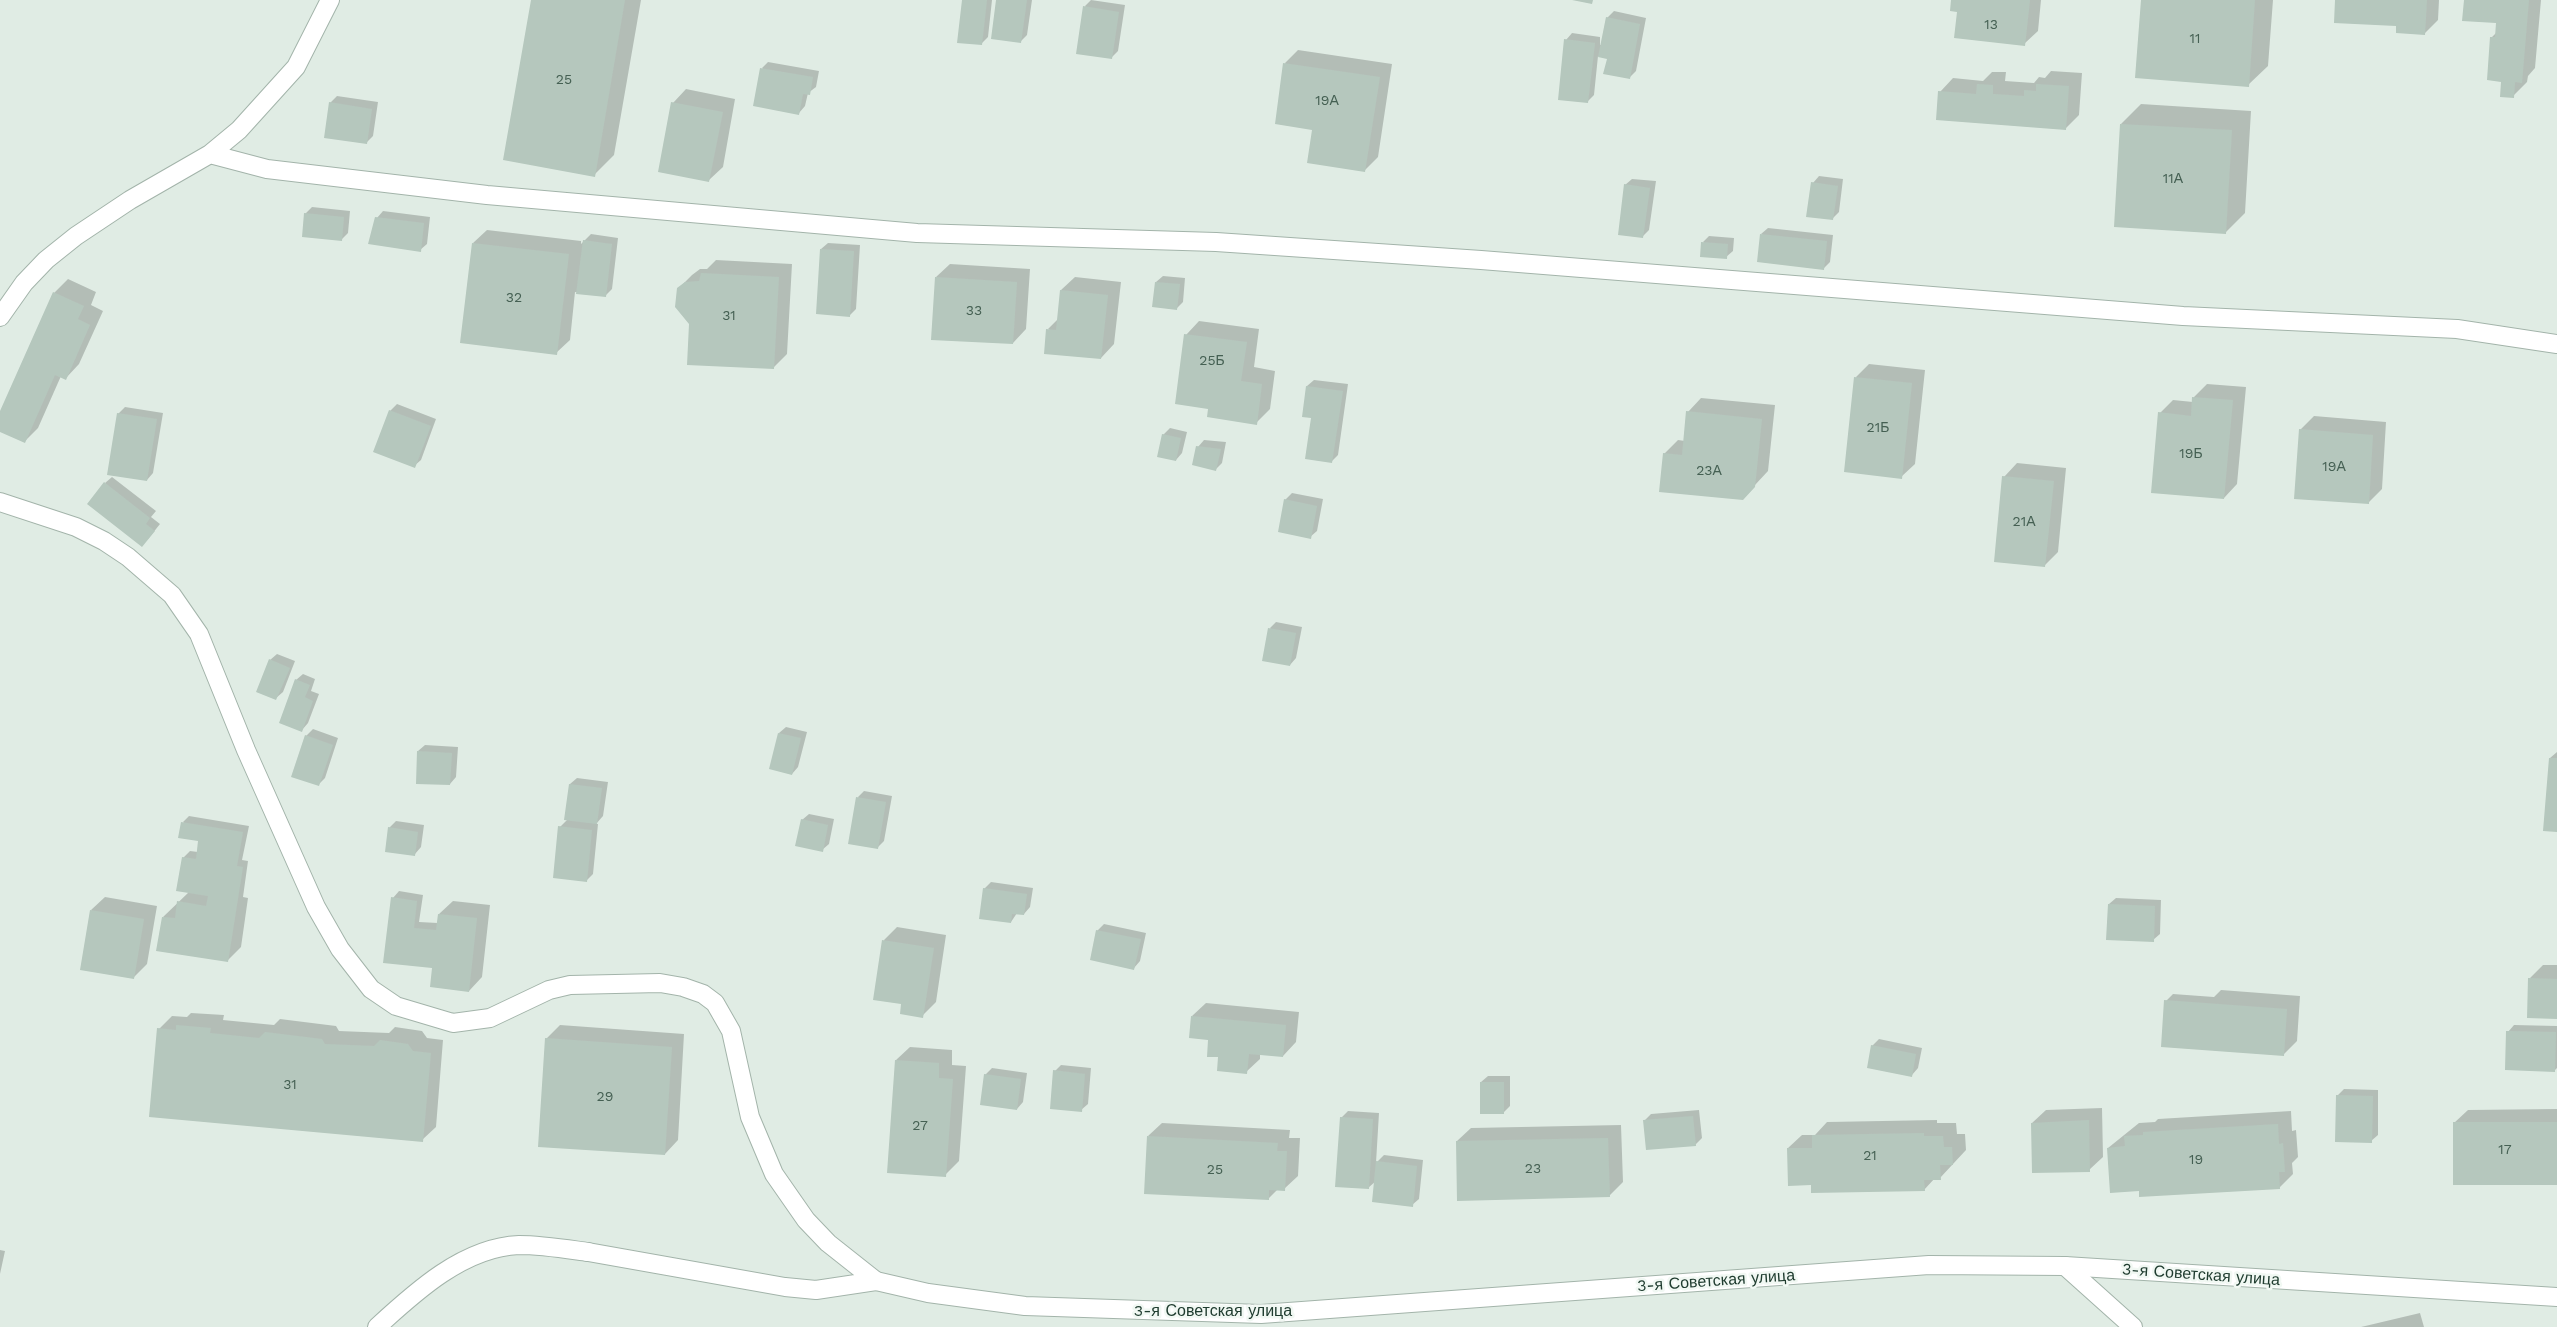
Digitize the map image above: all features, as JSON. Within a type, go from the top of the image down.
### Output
[{"type":"street","points":[[0,317],[24,283],[46,260],[76,236],[130,200],[210,154],[239,130],[296,67],[330,0]]},
{"type":"street","points":[[210,154],[267,169],[487,195],[917,233],[1216,242],[1480,260],[2183,316],[2457,329],[2557,344]]},
{"type":"street","points":[[0,502],[76,527],[104,541],[128,557],[172,595],[199,634],[246,750],[316,907],[340,949],[371,989],[396,1006],[460,1023],[490,1018],[549,990],[570,985],[660,983],[683,987],[703,994],[715,1003],[731,1031],[750,1117],[774,1174],[806,1220],[828,1243],[876,1281]]},
{"type":"street","points":[[377,1327],[426,1285],[470,1257],[496,1248],[519,1245],[588,1252],[785,1287],[816,1290],[876,1281]]},
{"type":"street","name":"3-я Советская улица","points":[[876,1281],[928,1293],[1025,1306],[1261,1314],[1929,1265],[2065,1266],[2557,1297]]},
{"type":"street","points":[[2065,1266],[2133,1327]]},
{"type":"building","points":[[531,0],[625,0],[595,177],[503,160]]},
{"type":"building","points":[[962,0],[987,0],[982,45],[957,43]]},
{"type":"building","points":[[996,0],[1027,0],[1021,43],[991,39]]},
{"type":"building","points":[[1572,0],[1593,0],[1592,4]]},
{"type":"building","points":[[1951,0],[2030,0],[2025,46],[1954,38],[1957,12],[1950,11]]},
{"type":"building","points":[[2141,0],[2255,0],[2249,87],[2135,78]]},
{"type":"building","points":[[2335,0],[2427,0],[2425,35],[2396,33],[2396,26],[2334,23]]},
{"type":"building","points":[[2464,0],[2529,0],[2522,83],[2515,82],[2514,98],[2500,97],[2501,82],[2487,80],[2490,37],[2495,37],[2496,23],[2462,21]]},
{"type":"building","points":[[1083,6],[1119,12],[1112,59],[1076,54]]},
{"type":"building","points":[[1606,17],[1640,24],[1630,79],[1603,74],[1607,59],[1598,57]]},
{"type":"building","points":[[1564,39],[1595,43],[1588,103],[1558,100]]},
{"type":"building","points":[[1283,63],[1380,77],[1365,172],[1307,163],[1312,130],[1275,124]]},
{"type":"building","points":[[760,68],[813,77],[810,95],[803,94],[799,115],[753,106]]},
{"type":"building","points":[[1977,84],[1993,85],[1993,94],[2024,96],[2024,90],[2036,91],[2036,84],[2069,86],[2066,130],[1936,120],[1938,91],[1976,94]]},
{"type":"building","points":[[329,102],[372,109],[367,144],[324,138]]},
{"type":"building","points":[[671,102],[723,112],[709,182],[658,172]]},
{"type":"building","points":[[2120,124],[2232,130],[2226,234],[2114,227]]},
{"type":"building","points":[[1811,182],[1838,186],[1833,220],[1806,217]]},
{"type":"building","points":[[1624,184],[1650,188],[1643,238],[1618,235]]},
{"type":"building","points":[[304,213],[344,217],[342,241],[302,237]]},
{"type":"building","points":[[375,217],[424,223],[421,252],[368,244]]},
{"type":"building","points":[[1760,234],[1827,241],[1824,270],[1757,262]]},
{"type":"building","points":[[583,240],[612,244],[606,297],[576,294]]},
{"type":"building","points":[[1701,242],[1728,244],[1727,259],[1700,257]]},
{"type":"building","points":[[472,243],[569,254],[557,355],[460,343]]},
{"type":"building","points":[[820,249],[854,251],[850,317],[816,314]]},
{"type":"building","points":[[701,273],[779,277],[774,369],[687,365],[689,324],[675,307],[677,288],[685,282],[699,281]]},
{"type":"building","points":[[935,277],[1017,282],[1013,344],[931,340]]},
{"type":"building","points":[[1155,282],[1180,284],[1177,310],[1152,307]]},
{"type":"building","points":[[1060,290],[1108,295],[1101,359],[1044,354],[1046,329],[1056,330]]},
{"type":"building","points":[[53,292],[84,306],[78,319],[90,325],[66,380],[55,375],[25,443],[0,432],[0,411]]},
{"type":"building","points":[[1184,334],[1247,342],[1241,381],[1262,384],[1257,425],[1207,417],[1208,409],[1175,404]]},
{"type":"building","points":[[1854,377],[1912,383],[1902,479],[1844,472]]},
{"type":"building","points":[[1306,386],[1343,391],[1332,463],[1305,459],[1311,418],[1302,417]]},
{"type":"building","points":[[2192,397],[2233,400],[2224,499],[2151,493],[2158,412],[2191,416]]},
{"type":"building","points":[[389,410],[431,426],[415,468],[373,452]]},
{"type":"building","points":[[1686,411],[1762,419],[1755,487],[1743,500],[1659,492],[1663,453],[1682,455]]},
{"type":"building","points":[[117,413],[157,419],[147,481],[107,475]]},
{"type":"building","points":[[2299,429],[2373,435],[2369,504],[2294,499]]},
{"type":"building","points":[[1162,434],[1181,438],[1176,461],[1157,457]]},
{"type":"building","points":[[1196,446],[1221,449],[1216,471],[1192,465]]},
{"type":"building","points":[[2002,476],[2054,481],[2045,567],[1994,562]]},
{"type":"building","points":[[104,482],[150,518],[146,524],[155,531],[142,547],[87,504]]},
{"type":"building","points":[[1284,499],[1317,506],[1311,539],[1278,532]]},
{"type":"building","points":[[1268,628],[1296,633],[1290,666],[1262,661]]},
{"type":"building","points":[[269,659],[290,668],[276,700],[256,692]]},
{"type":"building","points":[[295,679],[310,685],[305,697],[313,701],[302,732],[279,723]]},
{"type":"building","points":[[778,733],[801,738],[792,775],[769,769]]},
{"type":"building","points":[[305,735],[333,745],[319,786],[291,777]]},
{"type":"building","points":[[417,751],[452,753],[450,785],[416,784]]},
{"type":"building","points":[[2549,758],[2557,758],[2557,832],[2543,831]]},
{"type":"building","points":[[569,784],[602,788],[597,824],[564,820]]},
{"type":"building","points":[[856,797],[886,802],[878,849],[848,844]]},
{"type":"building","points":[[801,819],[828,825],[823,852],[795,846]]},
{"type":"building","points":[[181,822],[243,832],[237,866],[243,867],[228,962],[156,951],[162,917],[175,918],[177,901],[206,906],[208,896],[176,891],[182,857],[196,859],[198,841],[178,838]]},
{"type":"building","points":[[558,826],[592,830],[587,882],[553,878]]},
{"type":"building","points":[[388,827],[418,832],[415,856],[385,852]]},
{"type":"building","points":[[983,888],[1027,894],[1024,915],[1012,914],[1011,923],[979,919]]},
{"type":"building","points":[[391,897],[417,901],[414,928],[436,930],[438,914],[477,918],[469,992],[430,987],[432,968],[383,963]]},
{"type":"building","points":[[2108,904],[2155,906],[2154,942],[2106,940]]},
{"type":"building","points":[[90,910],[144,919],[134,979],[80,970]]},
{"type":"building","points":[[1096,930],[1141,939],[1134,970],[1090,960]]},
{"type":"building","points":[[882,940],[934,948],[923,1018],[900,1014],[901,1004],[873,1000]]},
{"type":"building","points":[[2528,978],[2557,979],[2557,1019],[2527,1018]]},
{"type":"building","points":[[2164,1000],[2287,1009],[2284,1056],[2161,1047]]},
{"type":"building","points":[[1191,1016],[1286,1025],[1283,1057],[1249,1054],[1247,1074],[1217,1071],[1218,1057],[1207,1057],[1208,1040],[1189,1038]]},
{"type":"building","points":[[176,1025],[211,1028],[210,1033],[259,1038],[265,1032],[322,1039],[325,1044],[374,1046],[380,1040],[408,1044],[413,1051],[431,1053],[423,1142],[149,1117],[157,1028],[176,1030]]},
{"type":"building","points":[[2506,1031],[2556,1032],[2555,1072],[2505,1070]]},
{"type":"building","points":[[545,1038],[672,1047],[665,1155],[538,1147]]},
{"type":"building","points":[[1871,1045],[1916,1054],[1912,1077],[1867,1068]]},
{"type":"building","points":[[895,1060],[939,1063],[939,1078],[953,1079],[946,1177],[887,1173]]},
{"type":"building","points":[[1053,1070],[1085,1074],[1082,1112],[1050,1109]]},
{"type":"building","points":[[984,1074],[1021,1079],[1017,1110],[980,1105]]},
{"type":"building","points":[[1480,1082],[1504,1082],[1504,1114],[1480,1114]]},
{"type":"building","points":[[2336,1095],[2373,1096],[2372,1143],[2335,1142]]},
{"type":"building","points":[[1693,1116],[1696,1146],[1646,1150],[1643,1120]]},
{"type":"building","points":[[1340,1117],[1373,1119],[1369,1189],[1335,1187]]},
{"type":"building","points":[[2089,1120],[2090,1172],[2032,1173],[2031,1123]]},
{"type":"building","points":[[2453,1122],[2557,1122],[2557,1185],[2453,1185]]},
{"type":"building","points":[[2278,1124],[2279,1144],[2283,1143],[2285,1172],[2279,1172],[2280,1189],[2139,1197],[2139,1191],[2110,1193],[2107,1148],[2125,1146],[2124,1136],[2143,1135],[2143,1132]]},
{"type":"building","points":[[1924,1133],[1924,1136],[1943,1136],[1944,1147],[1952,1147],[1953,1165],[1940,1165],[1941,1180],[1924,1180],[1925,1191],[1811,1193],[1811,1185],[1788,1186],[1787,1148],[1812,1148],[1812,1135]]},
{"type":"building","points":[[1147,1136],[1278,1143],[1277,1151],[1287,1151],[1285,1191],[1269,1190],[1269,1200],[1144,1194]]},
{"type":"building","points":[[1608,1138],[1610,1197],[1457,1201],[1456,1141]]},
{"type":"building","points":[[1376,1161],[1417,1166],[1413,1207],[1372,1202]]}]
